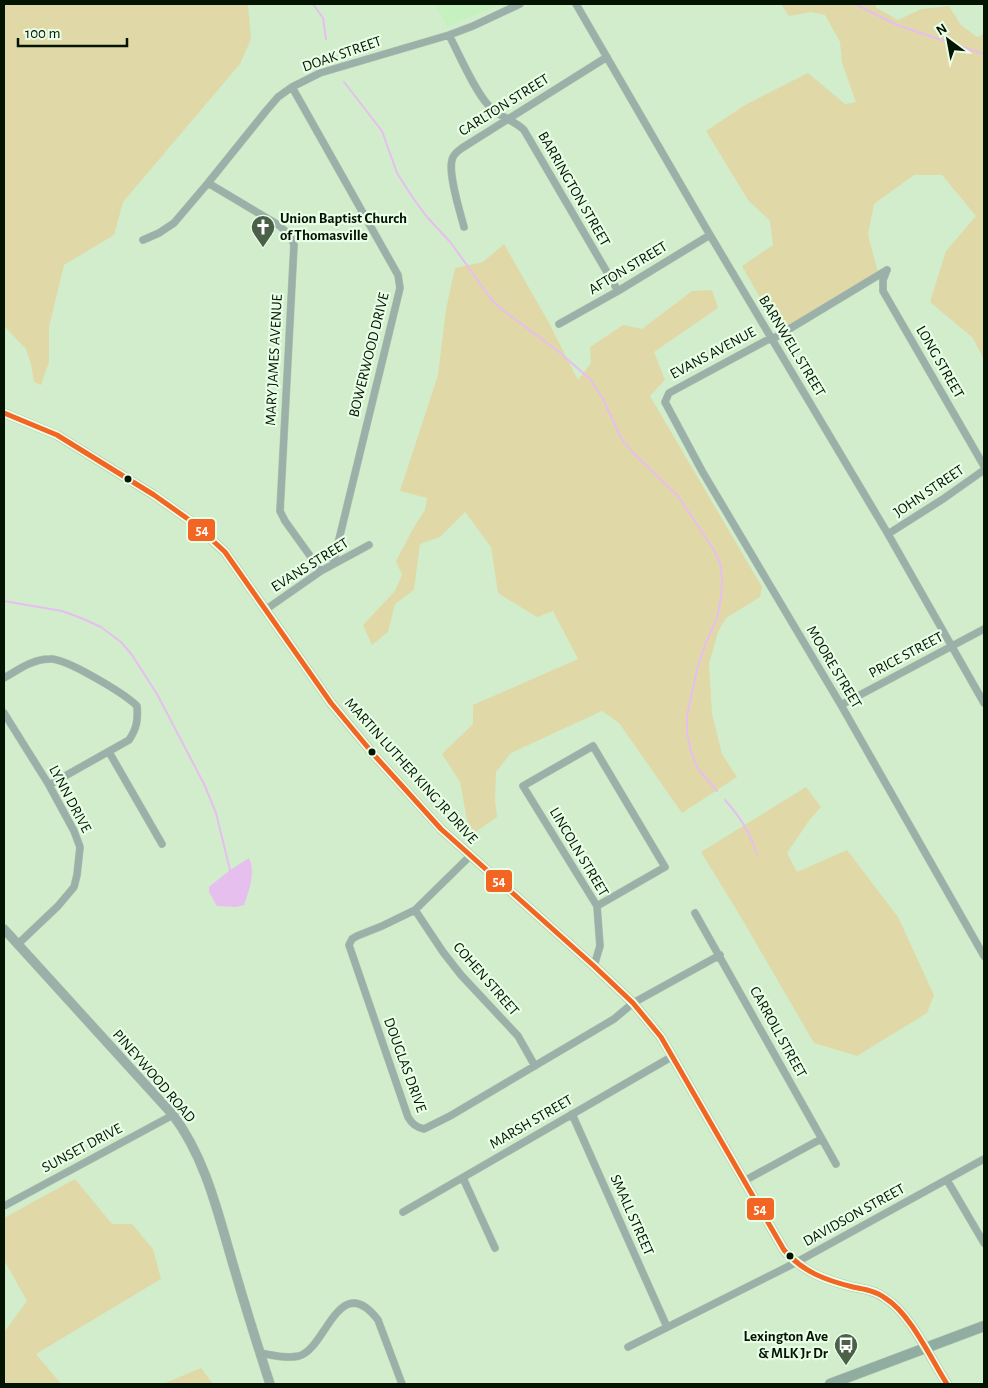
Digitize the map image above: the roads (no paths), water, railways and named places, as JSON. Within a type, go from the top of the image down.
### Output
[{"type":"main road","points":[[830,1384],[984,1326]]},
{"type":"street","name":"DOAK STREET","points":[[143,240],[159,233],[174,223],[208,184],[266,111],[292,87],[320,72],[473,26],[520,4]]},
{"type":"street","name":"BARNWELL STREET","points":[[576,4],[770,338],[888,534],[984,703]]},
{"type":"street","name":"BARRINGTON STREET","points":[[449,34],[483,99],[493,111],[524,130],[618,291]]},
{"type":"street","name":"CARLTON STREET","points":[[464,227],[452,177],[451,161],[455,154],[607,57]]},
{"type":"street","name":"BOWERWOOD DRIVE","points":[[292,87],[398,275],[400,288],[333,564]]},
{"type":"street","name":"MARY JAMES AVENUE","points":[[208,184],[280,226],[291,237],[294,245],[280,511],[285,521],[321,571]]},
{"type":"street","name":"AFTON STREET","points":[[559,324],[710,236]]},
{"type":"street","name":"EVANS AVENUE","points":[[669,393],[770,338],[776,337],[887,270]]},
{"type":"street","name":"LONG STREET","points":[[887,270],[883,280],[883,291],[984,466]]},
{"type":"street","name":"MOORE STREET","points":[[669,393],[665,402],[667,409],[841,705],[984,956]]},
{"type":"street","name":"MARTIN LUTHER KING JR DRIVE","points":[[4,413],[53,432],[154,495],[196,524],[226,552],[331,703],[375,756],[437,824],[633,1003],[661,1037],[784,1250],[795,1263],[809,1272],[832,1281],[872,1292],[886,1298],[909,1321],[947,1384]]},
{"type":"street","name":"JOHN STREET","points":[[888,534],[984,470]]},
{"type":"street","name":"EVANS STREET","points":[[265,610],[321,571],[369,545]]},
{"type":"street","name":"PRICE STREET","points":[[841,705],[984,629]]},
{"type":"street","points":[[4,678],[24,666],[40,660],[52,659],[75,668],[123,694],[137,706],[138,722],[129,740],[49,785]]},
{"type":"street","name":"LYNN DRIVE","points":[[4,713],[49,785],[74,831],[80,847],[74,887],[18,944]]},
{"type":"street","name":"LINCOLN STREET","points":[[594,966],[600,946],[596,906],[523,786],[593,746],[664,867],[596,906]]},
{"type":"street","points":[[109,752],[162,844]]},
{"type":"street","name":"DOUGLAS DRIVE","points":[[470,856],[415,910],[357,936],[352,939],[349,945],[381,1041],[412,1124],[424,1129],[614,1019],[633,1003],[720,955]]},
{"type":"street","name":"COHEN STREET","points":[[415,910],[461,975],[514,1031],[535,1066]]},
{"type":"street","name":"CARROLL STREET","points":[[695,913],[836,1164]]},
{"type":"street","name":"PINEYWOOD ROAD","points":[[4,929],[183,1129],[193,1147],[212,1196],[270,1384]]},
{"type":"street","name":"MARSH STREET","points":[[403,1212],[673,1056]]},
{"type":"street","name":"SMALL STREET","points":[[572,1114],[667,1327]]},
{"type":"street","name":"SUNSET DRIVE","points":[[4,1206],[173,1116]]},
{"type":"street","points":[[744,1181],[821,1139]]},
{"type":"street","name":"DAVIDSON STREET","points":[[628,1347],[795,1263],[984,1160]]},
{"type":"street","points":[[462,1178],[495,1248]]},
{"type":"street","points":[[947,1180],[984,1243]]},
{"type":"street","points":[[260,1353],[300,1356],[311,1347],[338,1311],[348,1305],[360,1303],[372,1311],[378,1320],[402,1384]]},
{"type":"waterway","points":[[313,4],[323,18],[326,39]]},
{"type":"waterway","points":[[855,4],[897,25],[984,54]]},
{"type":"waterway","points":[[344,82],[382,131],[397,173],[413,198],[427,217],[451,243],[491,299],[559,352],[590,379],[603,399],[621,438],[633,453],[678,496],[714,550],[720,563],[722,577],[721,598],[717,618],[698,666],[687,715],[687,733],[691,752],[698,769],[717,791]]},
{"type":"waterway","points":[[4,601],[62,611],[81,618],[101,627],[121,642],[132,655],[157,694],[204,784],[216,813],[230,870]]},
{"type":"waterway","points":[[725,800],[744,825],[757,854]]},
{"type":"place","name":"Union Baptist Church of Thomasville","points":[[263,248]]},
{"type":"place","name":"Lexington Ave & MLK Jr Dr","points":[[846,1366]]}]
